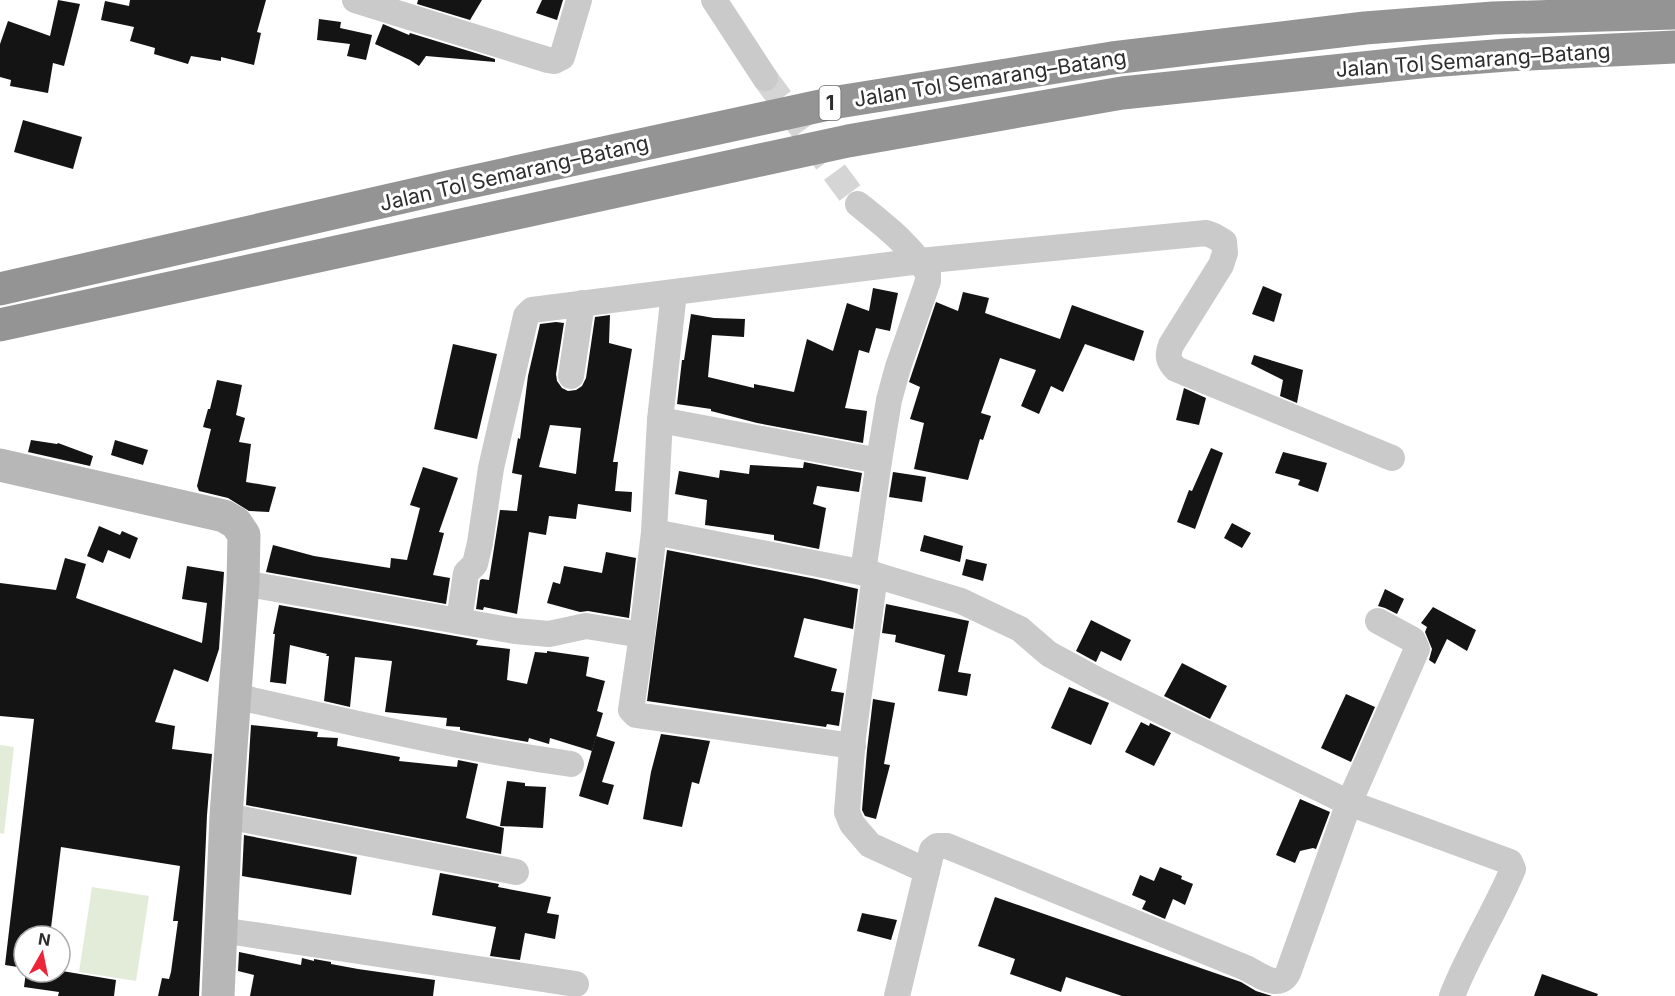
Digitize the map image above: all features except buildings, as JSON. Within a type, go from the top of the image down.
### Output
[{"type":"highway","name":"Jalan Tol Semarang–Batang","points":[[0,289],[838,102],[1112,58],[1365,28],[1493,18],[1675,13]]},
{"type":"highway","name":"Jalan Tol Semarang–Batang","points":[[0,325],[848,141],[1122,93],[1430,61],[1675,47]]},
{"type":"street","points":[[355,0],[554,61],[562,57],[579,0]]},
{"type":"street","points":[[714,0],[765,78]]},
{"type":"street","points":[[858,204],[900,238],[928,273],[928,281],[889,400],[879,462],[847,812],[852,824],[870,845],[927,871]]},
{"type":"street","points":[[459,621],[466,573],[475,564],[480,543],[491,468],[526,316],[532,310],[920,261],[1200,233],[1214,236],[1224,242],[1225,253],[1221,265],[1171,345],[1168,354],[1169,362],[1176,369],[1392,458]]},
{"type":"street","points":[[674,292],[660,420],[654,532],[631,710],[633,714],[852,746]]},
{"type":"street","points":[[571,376],[582,303]]},
{"type":"street","points":[[660,420],[879,462]]},
{"type":"street","points":[[0,465],[210,512],[232,519],[244,535],[243,583],[226,816],[218,996]]},
{"type":"street","points":[[654,532],[869,574],[961,602],[1020,629],[1049,654],[1099,681],[1349,803],[1506,860],[1512,864],[1513,869],[1452,996]]},
{"type":"street","points":[[243,583],[534,633],[549,634],[586,626],[642,635]]},
{"type":"street","points":[[897,996],[932,850],[937,846],[947,846],[1278,982],[1287,977],[1349,803],[1417,649],[1413,640],[1377,621]]},
{"type":"street","points":[[234,696],[402,734],[571,765]]},
{"type":"street","points":[[226,816],[516,872]]},
{"type":"street","points":[[221,930],[576,984]]},
{"type":"green space","points":[[0,745],[14,747],[4,834],[0,833]]},
{"type":"green space","points":[[92,887],[149,896],[136,981],[79,972]]},
{"type":"tunnel","points":[[765,78],[858,204]]}]
